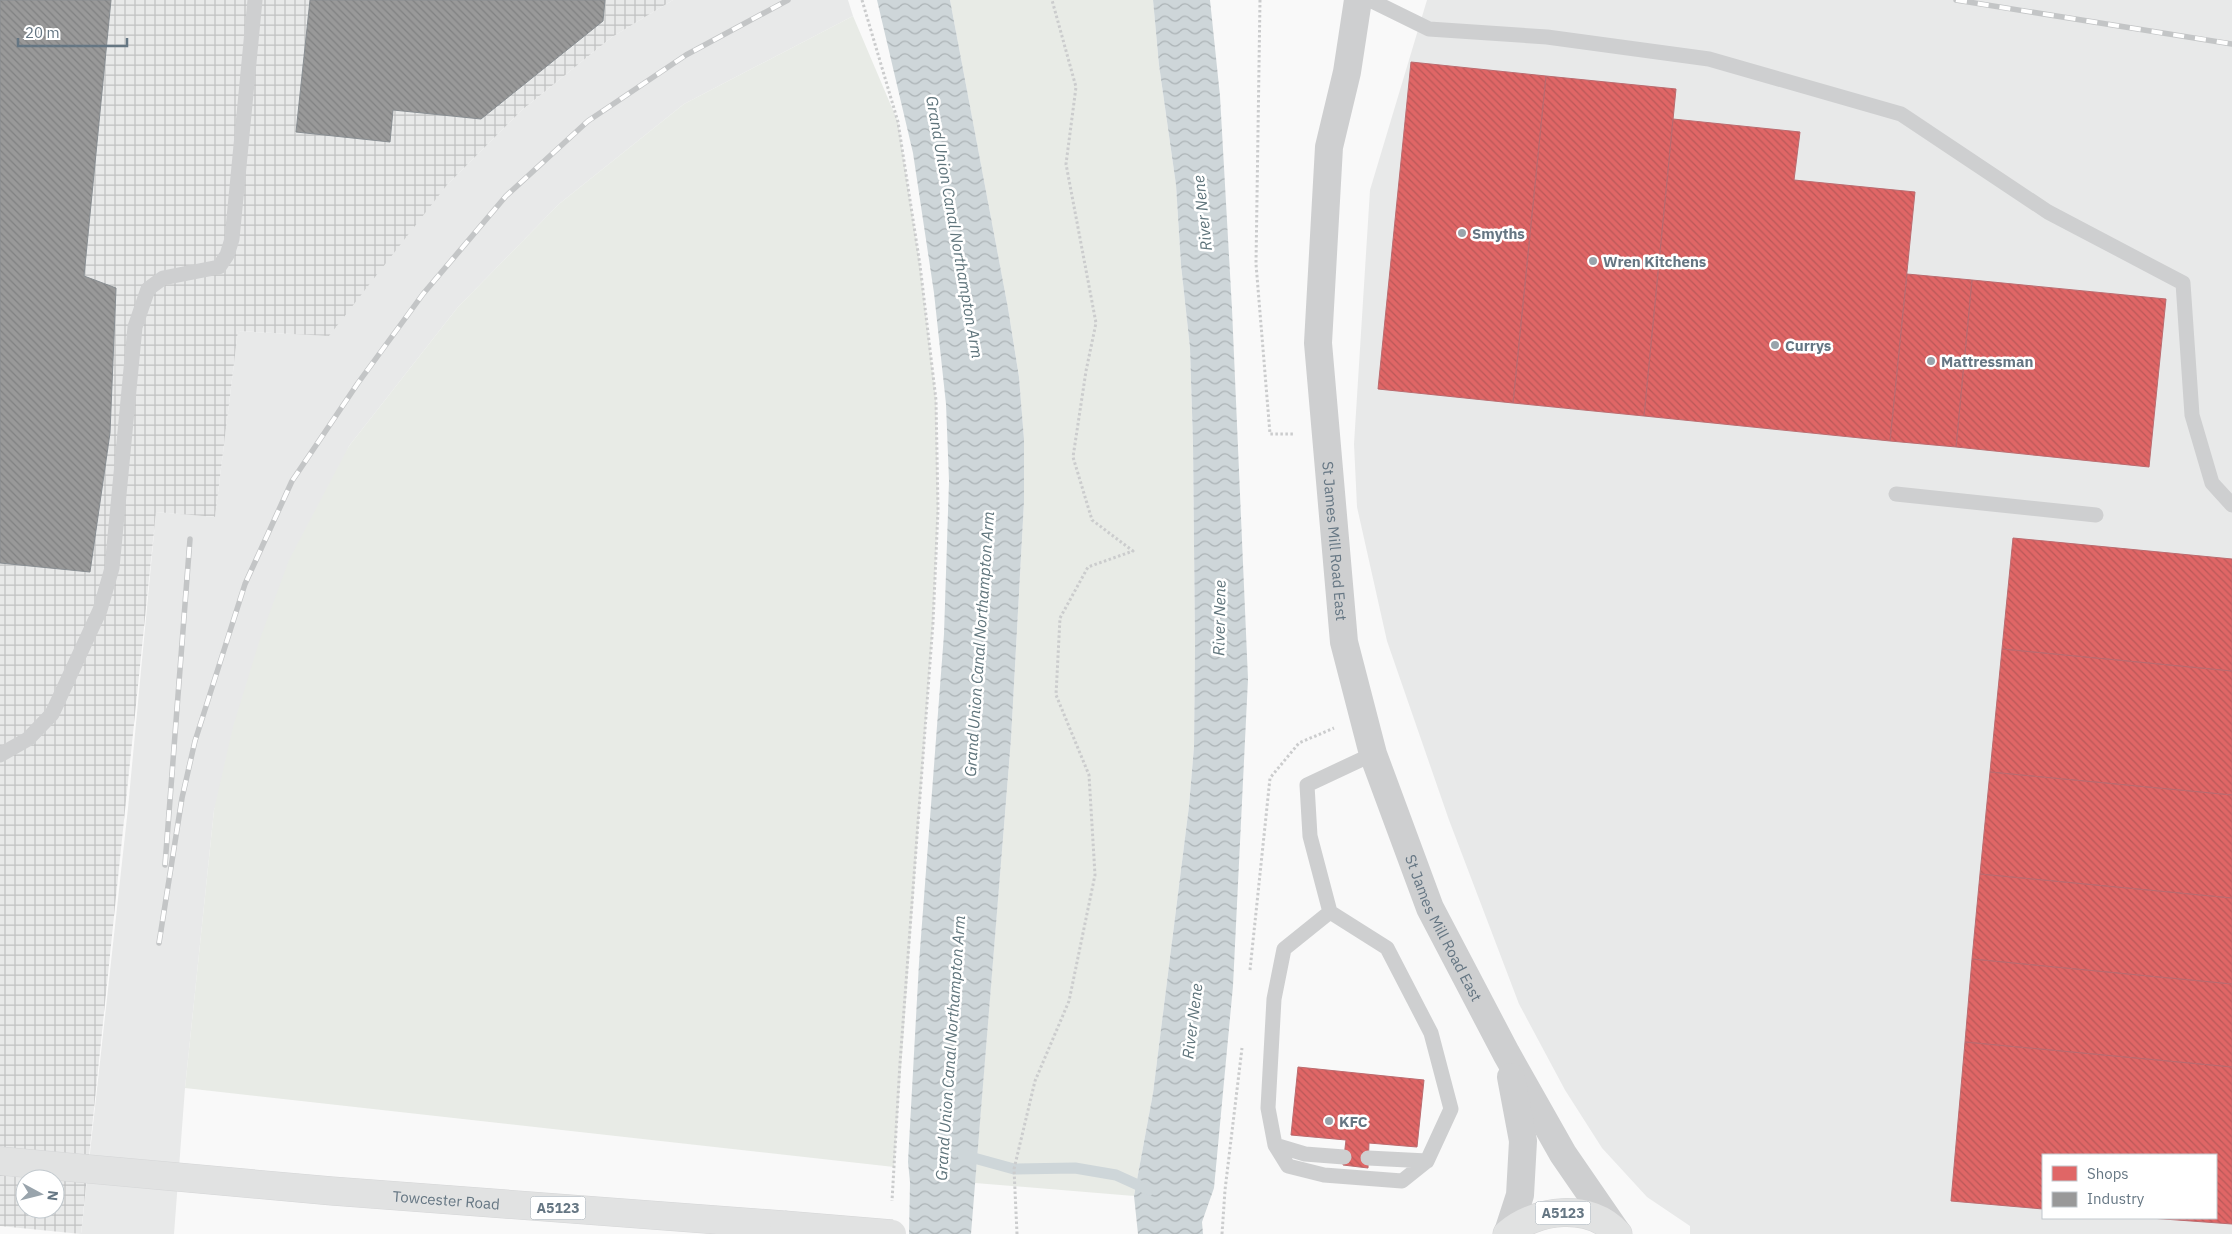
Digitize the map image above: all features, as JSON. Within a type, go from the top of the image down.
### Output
[{"type":"main road","name":"Towcester Road","points":[[0,1161],[332,1192],[892,1234]]},
{"type":"main road","name":"A5123","points":[[1508,1233],[1528,1220],[1546,1214],[1569,1212],[1585,1215],[1600,1221],[1617,1232]]},
{"type":"street","name":"St James Mill Road East","points":[[1358,0],[1346,72],[1329,147],[1318,343],[1344,642],[1373,754],[1430,908],[1506,1053],[1563,1154],[1617,1232]]},
{"type":"street","name":"St James Mill Road East","points":[[1506,1053],[1523,1141],[1520,1195],[1508,1233]]},
{"type":"lane","points":[[0,755],[28,739],[52,714],[100,610],[112,568],[135,327],[148,289],[163,278],[219,266],[227,255],[232,239],[255,0]]},
{"type":"lane","points":[[1370,0],[1429,28],[1547,37],[1709,59],[1901,114],[2048,212],[2183,283],[2192,415],[2212,483],[2232,504]]},
{"type":"lane","points":[[1896,494],[2096,515]]},
{"type":"lane","points":[[1330,912],[1284,949],[1274,999],[1268,1108],[1275,1145],[1288,1166],[1324,1175],[1402,1181],[1427,1161],[1451,1109],[1431,1033],[1387,948],[1330,912],[1310,836],[1307,785],[1373,754]]},
{"type":"lane","points":[[1275,1145],[1305,1154],[1344,1157]]},
{"type":"lane","points":[[1368,1158],[1427,1161]]},
{"type":"path","points":[[862,0],[898,122],[920,265],[936,400],[938,510],[933,623],[892,1205]]},
{"type":"path","points":[[1017,1234],[1014,1170],[1035,1081],[1069,1001],[1095,875],[1089,775],[1056,694],[1060,618],[1088,567],[1133,551],[1092,520],[1073,457],[1086,371],[1096,323],[1066,164],[1076,87],[1052,0]]},
{"type":"path","points":[[1260,0],[1256,264],[1270,434],[1296,434]]},
{"type":"shaded area","points":[[0,0],[673,0],[612,37],[522,110],[447,185],[329,336],[238,331],[215,517],[156,512],[81,1234],[0,1226]]},
{"type":"shaded area","points":[[673,0],[848,0],[853,16],[684,104],[559,204],[458,307],[349,446],[214,810],[185,1088],[174,1234],[81,1234],[128,808],[156,512],[215,517],[238,331],[329,336],[376,264],[447,185],[522,110],[612,37]]},
{"type":"shaded area","points":[[950,0],[1153,0],[1159,65],[1176,185],[1181,265],[1190,348],[1193,444],[1194,748],[1189,806],[1153,1093],[1134,1196],[975,1183],[1011,739],[1024,502],[1024,439],[1019,377],[1008,308]]},
{"type":"shaded area","points":[[1427,0],[2232,0],[2232,1234],[1690,1234],[1690,1226],[1647,1197],[1602,1148],[1565,1090],[1519,1004],[1449,820],[1387,641],[1357,507],[1354,444],[1370,190]]},
{"type":"shaded area","points":[[853,16],[898,122],[920,265],[936,400],[938,510],[933,623],[894,1167],[185,1088],[214,810],[233,727],[261,636],[289,560],[349,446],[458,307],[559,204],[684,104]]},
{"type":"water","name":"Grand Union Canal Northampton Arm","points":[[877,0],[950,0],[1008,308],[1019,377],[1024,439],[1024,502],[1011,739],[971,1234],[909,1234],[910,1182],[908,1162],[919,963],[944,634],[949,481],[946,404],[934,293],[913,153]]},
{"type":"water","name":"River Nene","points":[[1153,0],[1210,0],[1220,96],[1232,309],[1248,679],[1233,986],[1214,1188],[1202,1222],[1203,1234],[1138,1234],[1134,1196],[1153,1093],[1189,806],[1194,747],[1193,444],[1190,348],[1181,265],[1176,185],[1159,65]]},
{"type":"building: Shops","name":"Smyths","points":[[1411,62],[1546,76],[1513,403],[1378,389]]},
{"type":"building: Shops","name":"Wren Kitchens","points":[[1546,76],[1676,89],[1644,416],[1513,403]]},
{"type":"building: Shops","name":"Currys","points":[[1673,119],[1800,132],[1794,180],[1915,192],[1890,441],[1644,416]]},
{"type":"building: Shops","name":"Mattressman","points":[[1907,274],[1972,280],[1956,447],[1890,441]]},
{"type":"building: Shops","points":[[1972,280],[2166,299],[2149,467],[1956,447]]},
{"type":"building: Shops","points":[[2013,538],[2232,559],[2232,671],[2002,649]]},
{"type":"building: Shops","points":[[2002,649],[2232,671],[2232,795],[1990,772]]},
{"type":"building: Shops","points":[[1990,772],[2232,795],[2232,898],[1980,874]]},
{"type":"building: Shops","points":[[1980,874],[2232,898],[2232,984],[1972,959]]},
{"type":"building: Shops","points":[[1972,959],[2232,984],[2232,1067],[1965,1042]]},
{"type":"building: Shops","points":[[1965,1042],[2232,1067],[2232,1224],[2164,1219],[2217,1219],[2217,1154],[2042,1154],[2042,1209],[1951,1201]]},
{"type":"building: Shops","points":[[1298,1067],[1424,1080],[1417,1147],[1369,1143],[1368,1168],[1343,1165],[1346,1140],[1291,1135]]},
{"type":"building: Industry","points":[[0,0],[111,0],[84,276],[116,288],[110,433],[90,572],[0,563]]},
{"type":"building: Industry","points":[[310,0],[605,0],[603,21],[481,119],[393,110],[390,142],[296,132]]},
{"type":"waterway","points":[[963,1155],[1014,1169],[1075,1168],[1116,1175],[1149,1190]]},
{"type":"railway","points":[[159,943],[182,798],[195,741],[245,584],[292,481],[358,383],[423,294],[506,196],[588,121],[686,55],[788,0]]},
{"type":"railway","points":[[1956,0],[2232,44]]},
{"type":"railway","points":[[165,865],[190,539]]},
{"type":"place","name":"Smyths","points":[[1462,233]]},
{"type":"place","name":"Wren Kitchens","points":[[1593,261]]},
{"type":"place","name":"Currys","points":[[1775,345]]},
{"type":"place","name":"Mattressman","points":[[1931,361]]},
{"type":"place","name":"KFC","points":[[1329,1121]]}]
